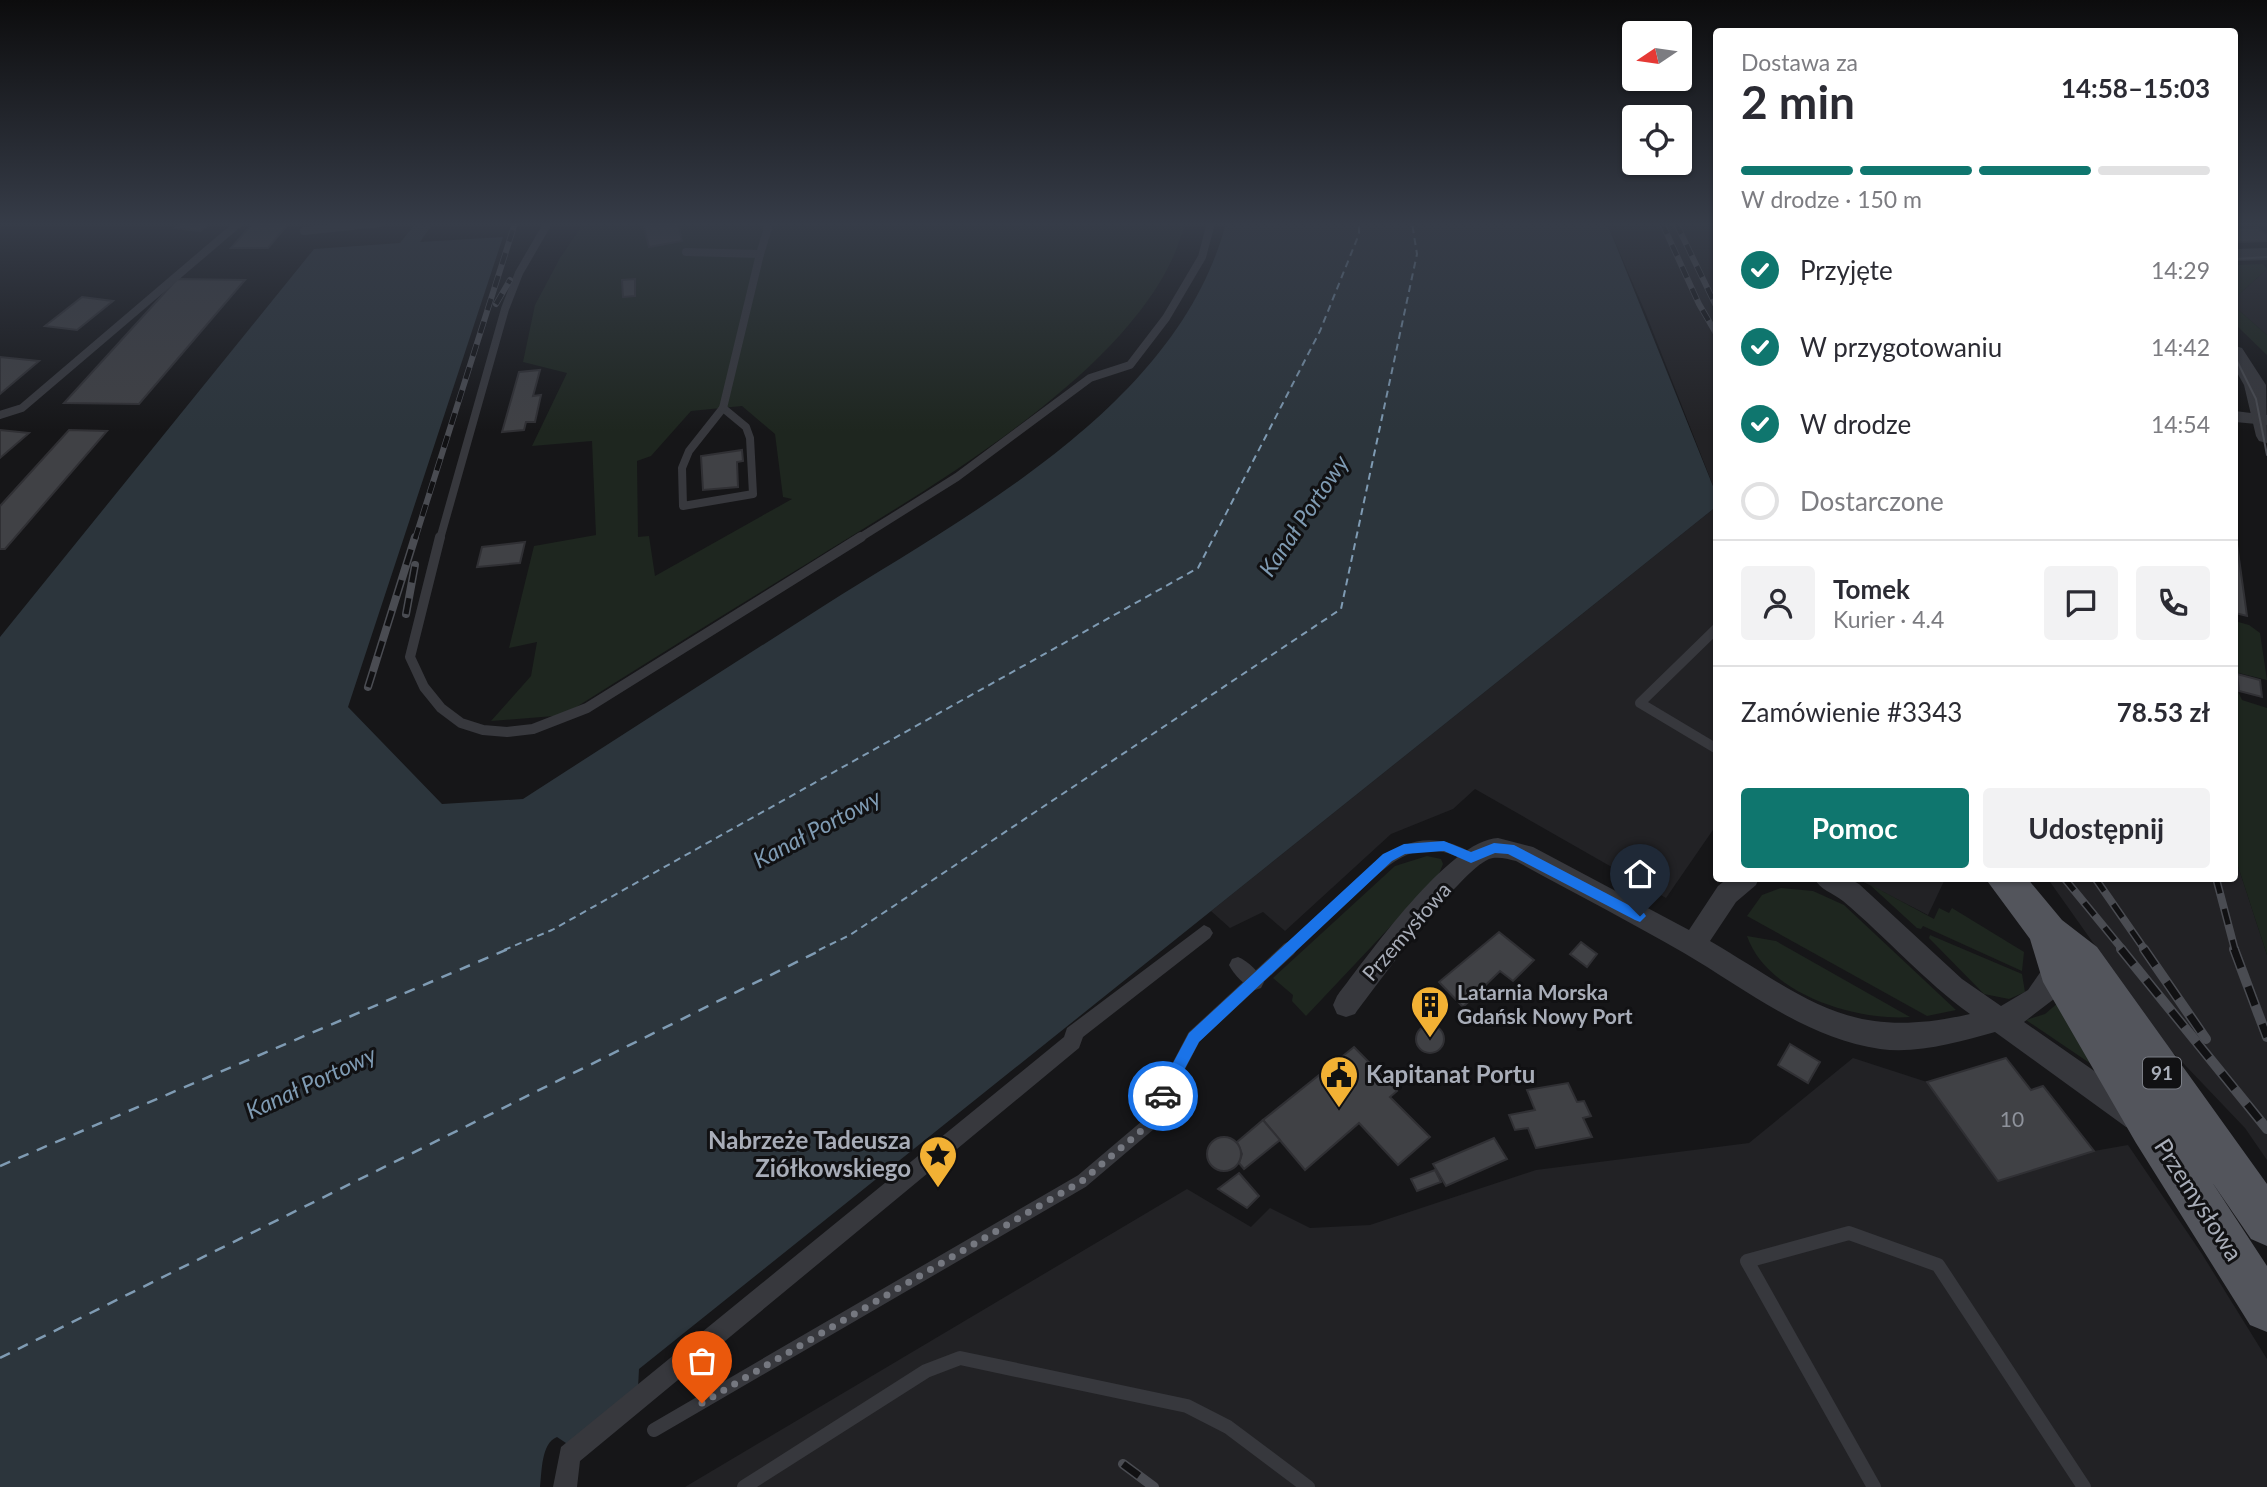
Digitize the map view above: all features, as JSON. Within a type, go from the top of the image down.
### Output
[{"type":"main road","name":"Przemysłowa","points":[[2007,882],[2052,950],[2151,1128],[2267,1308]]},
{"type":"main road","name":"Przemysłowa","points":[[2052,950],[2083,959],[2267,1223]]},
{"type":"street","points":[[2238,356],[2261,386],[2266,428],[2238,418]]},
{"type":"street","points":[[1471,858],[1494,848],[1524,854],[1693,945],[1810,1014],[1877,1036],[1902,1038],[1940,1034],[2019,1012],[2041,998],[2051,985],[2052,950]]},
{"type":"street","name":"Przemysłowa","points":[[1346,1005],[1374,968],[1471,858]]},
{"type":"street","points":[[1693,945],[1727,894],[1742,882]]},
{"type":"street","name":"Przemysłowa","points":[[1833,882],[1850,892],[1953,987],[2151,1128]]},
{"type":"street","points":[[565,1487],[569,1455],[1072,1042],[1077,1031],[1204,933]]},
{"type":"street","points":[[1238,965],[1255,982]]},
{"type":"lane","points":[[0,415],[22,408],[158,292]]},
{"type":"lane","points":[[511,292],[442,529],[410,657],[416,676],[442,710],[484,733],[500,735],[557,724],[587,708],[957,477],[1090,378],[1129,365],[1166,318],[1181,292]]},
{"type":"lane","points":[[723,408],[746,427],[750,438],[753,494],[683,506],[682,468],[689,451],[723,408],[751,292]]},
{"type":"lane","points":[[1713,631],[1640,703],[1713,747]]},
{"type":"lane","points":[[654,1430],[1082,1181],[1148,1125],[1194,1037],[1388,857],[1419,846],[1444,846],[1471,858]]},
{"type":"lane","points":[[1874,1487],[1747,1261],[1849,1233],[1938,1265],[2084,1487]]},
{"type":"lane","points":[[744,1487],[926,1371],[960,1358],[1187,1406],[1228,1427],[1270,1455],[1308,1487]]},
{"type":"shaded area","points":[[542,292],[1152,292],[1128,326],[1081,374],[1027,419],[911,499],[570,711],[554,716],[491,721],[531,676],[537,642],[509,648],[534,546],[596,535],[592,441],[532,446],[567,373],[523,362],[535,305]],"holes":[[[742,406],[775,434],[783,497],[792,499],[655,576],[649,536],[638,537],[637,461],[651,456],[691,411]]]},
{"type":"shaded area","points":[[1637,292],[1713,292],[1713,486]]},
{"type":"shaded area","points":[[2241,292],[2267,292],[2267,335],[2238,310],[2238,295]]},
{"type":"shaded area","points":[[2238,310],[2267,335],[2267,355],[2238,327]]},
{"type":"shaded area","points":[[1713,509],[1713,830],[1666,898],[1475,789],[1453,809],[1391,834],[1285,931],[1263,912],[1230,928],[1211,911]]},
{"type":"shaded area","points":[[2238,622],[2249,625],[2260,633],[2267,680],[2238,673]]},
{"type":"shaded area","points":[[2238,691],[2242,700],[2267,708],[2267,955],[2238,866]]},
{"type":"shaded area","points":[[1427,856],[1441,859],[1443,864],[1438,876],[1306,1016],[1292,1001],[1293,995],[1273,978],[1395,866]]},
{"type":"shaded area","points":[[2238,866],[2267,955],[2267,1160],[2245,1128],[2164,1043],[2050,882],[2238,882]]},
{"type":"shaded area","points":[[1864,882],[1944,882],[1928,915]]},
{"type":"shaded area","points":[[1869,884],[1934,919],[1939,908],[1949,913],[1952,908],[2024,952],[2022,971],[1923,926],[1921,929],[1917,928]]},
{"type":"shaded area","points":[[1781,888],[1813,891],[1844,905],[1956,1010],[1927,1016],[1747,916],[1762,895]]},
{"type":"shaded area","points":[[1930,935],[2022,974],[2025,992],[2009,999],[1984,994],[1929,938]]},
{"type":"shaded area","points":[[1747,936],[1776,941],[1910,1017],[1864,1014],[1815,1000],[1773,974],[1757,956]]},
{"type":"shaded area","points":[[2059,1002],[2097,1068],[2026,1020],[2045,1014]]},
{"type":"shaded area","points":[[1853,1058],[1927,1082],[1998,1181],[2094,1151],[2128,1145],[2202,1254],[2267,1359],[2267,1487],[685,1487],[1187,1189],[1251,1227],[1270,1208],[1310,1228],[1370,1225],[1536,1170],[1749,1143]]},
{"type":"water","name":"Kanał Portowy","points":[[279,292],[485,292],[348,707],[442,804],[523,799],[1002,492],[1062,448],[1116,400],[1163,347],[1198,292],[1635,292],[1713,486],[1713,509],[639,1369],[638,1388],[569,1445],[557,1437],[552,1440],[543,1459],[540,1487],[0,1487],[0,637]]},
{"type":"building","points":[[165,292],[234,292],[139,404],[64,403]]},
{"type":"building","points":[[623,292],[635,292],[635,296],[623,297]]},
{"type":"building","points":[[82,297],[113,301],[77,330],[45,326]]},
{"type":"building","points":[[0,357],[39,361],[0,394]]},
{"type":"building","points":[[540,370],[533,396],[541,395],[535,422],[526,422],[524,430],[502,432],[519,372]]},
{"type":"building","points":[[0,430],[29,433],[0,458]]},
{"type":"building","points":[[69,430],[107,431],[5,549],[0,549],[0,506]]},
{"type":"building","points":[[742,450],[743,461],[737,462],[738,487],[703,490],[701,456]]},
{"type":"building","points":[[525,542],[520,563],[477,567],[482,547]]},
{"type":"building","points":[[2238,552],[2247,616],[2238,614]]},
{"type":"building","points":[[2238,674],[2260,680],[2262,697],[2239,691]]},
{"type":"building","points":[[1499,932],[1534,960],[1513,981],[1500,971],[1463,1007],[1439,982]]},
{"type":"building","points":[[1581,942],[1597,954],[1587,967],[1570,954]]},
{"type":"building","name":"Latarnia Morska Gdańsk Nowy Port","points":[[1430,1025],[1440,1029],[1444,1039],[1440,1049],[1430,1053],[1420,1049],[1416,1039],[1420,1029]]},
{"type":"building","points":[[1790,1044],[1820,1062],[1808,1083],[1778,1065]]},
{"type":"building","name":"Kapitanat Portu","points":[[1354,1047],[1397,1091],[1390,1097],[1430,1137],[1398,1165],[1359,1123],[1305,1170],[1263,1120]]},
{"type":"building","points":[[2006,1058],[2031,1090],[2043,1086],[2094,1151],[1998,1181],[1927,1082]]},
{"type":"building","points":[[1568,1083],[1577,1102],[1584,1101],[1591,1116],[1583,1118],[1592,1137],[1536,1148],[1528,1128],[1515,1130],[1509,1115],[1535,1110],[1527,1090]]},
{"type":"building","points":[[1263,1120],[1280,1140],[1244,1169],[1239,1163],[1242,1154],[1237,1142]]},
{"type":"building","points":[[1224,1137],[1236,1142],[1241,1154],[1236,1166],[1224,1171],[1212,1166],[1207,1154],[1212,1142]]},
{"type":"building","points":[[1494,1138],[1507,1159],[1446,1186],[1433,1164]]},
{"type":"building","points":[[1435,1170],[1441,1182],[1417,1191],[1411,1179]]},
{"type":"building","points":[[1239,1173],[1259,1196],[1247,1208],[1218,1189]]},
{"type":"ferry route","points":[[504,950],[552,930],[1198,568],[1320,331],[1336,292]]},
{"type":"ferry route","points":[[819,950],[850,935],[1341,609],[1409,292]]},
{"type":"ferry route","points":[[0,1166],[508,949]]},
{"type":"ferry route","points":[[0,1358],[823,949]]},
{"type":"tram line","points":[[2238,363],[2256,399],[2267,455]]},
{"type":"railway","points":[[415,539],[493,292]]},
{"type":"railway","points":[[496,304],[503,292]]},
{"type":"railway","points":[[1694,292],[1713,328]]},
{"type":"railway","points":[[1709,292],[1713,300]]},
{"type":"railway","points":[[368,687],[415,537]]},
{"type":"railway","points":[[406,614],[415,565]]},
{"type":"railway","points":[[2067,882],[2123,950]]},
{"type":"railway","points":[[2098,882],[2145,950]]},
{"type":"railway","points":[[2217,882],[2235,950]]},
{"type":"railway","points":[[2121,949],[2267,1129]]},
{"type":"railway","points":[[2144,949],[2206,1039]]},
{"type":"railway","points":[[2234,949],[2267,1037]]},
{"type":"railway","points":[[1123,1464],[1154,1487]]},
{"type":"way so far","points":[[702,1403],[1082,1181],[1148,1125],[1163,1096]]},
{"type":"place","name":"Latarnia Morska Gdańsk Nowy Port","points":[[1430,1039]]},
{"type":"place","name":"Kapitanat Portu","points":[[1339,1109]]},
{"type":"place","name":"Nabrzeże Tadeusza Ziółkowskiego","points":[[938,1189]]},
{"type":"route","points":[[1163,1096],[1194,1037],[1388,857],[1404,849],[1444,846],[1461,851],[1471,858],[1481,851],[1510,849],[1640,916]]}]
